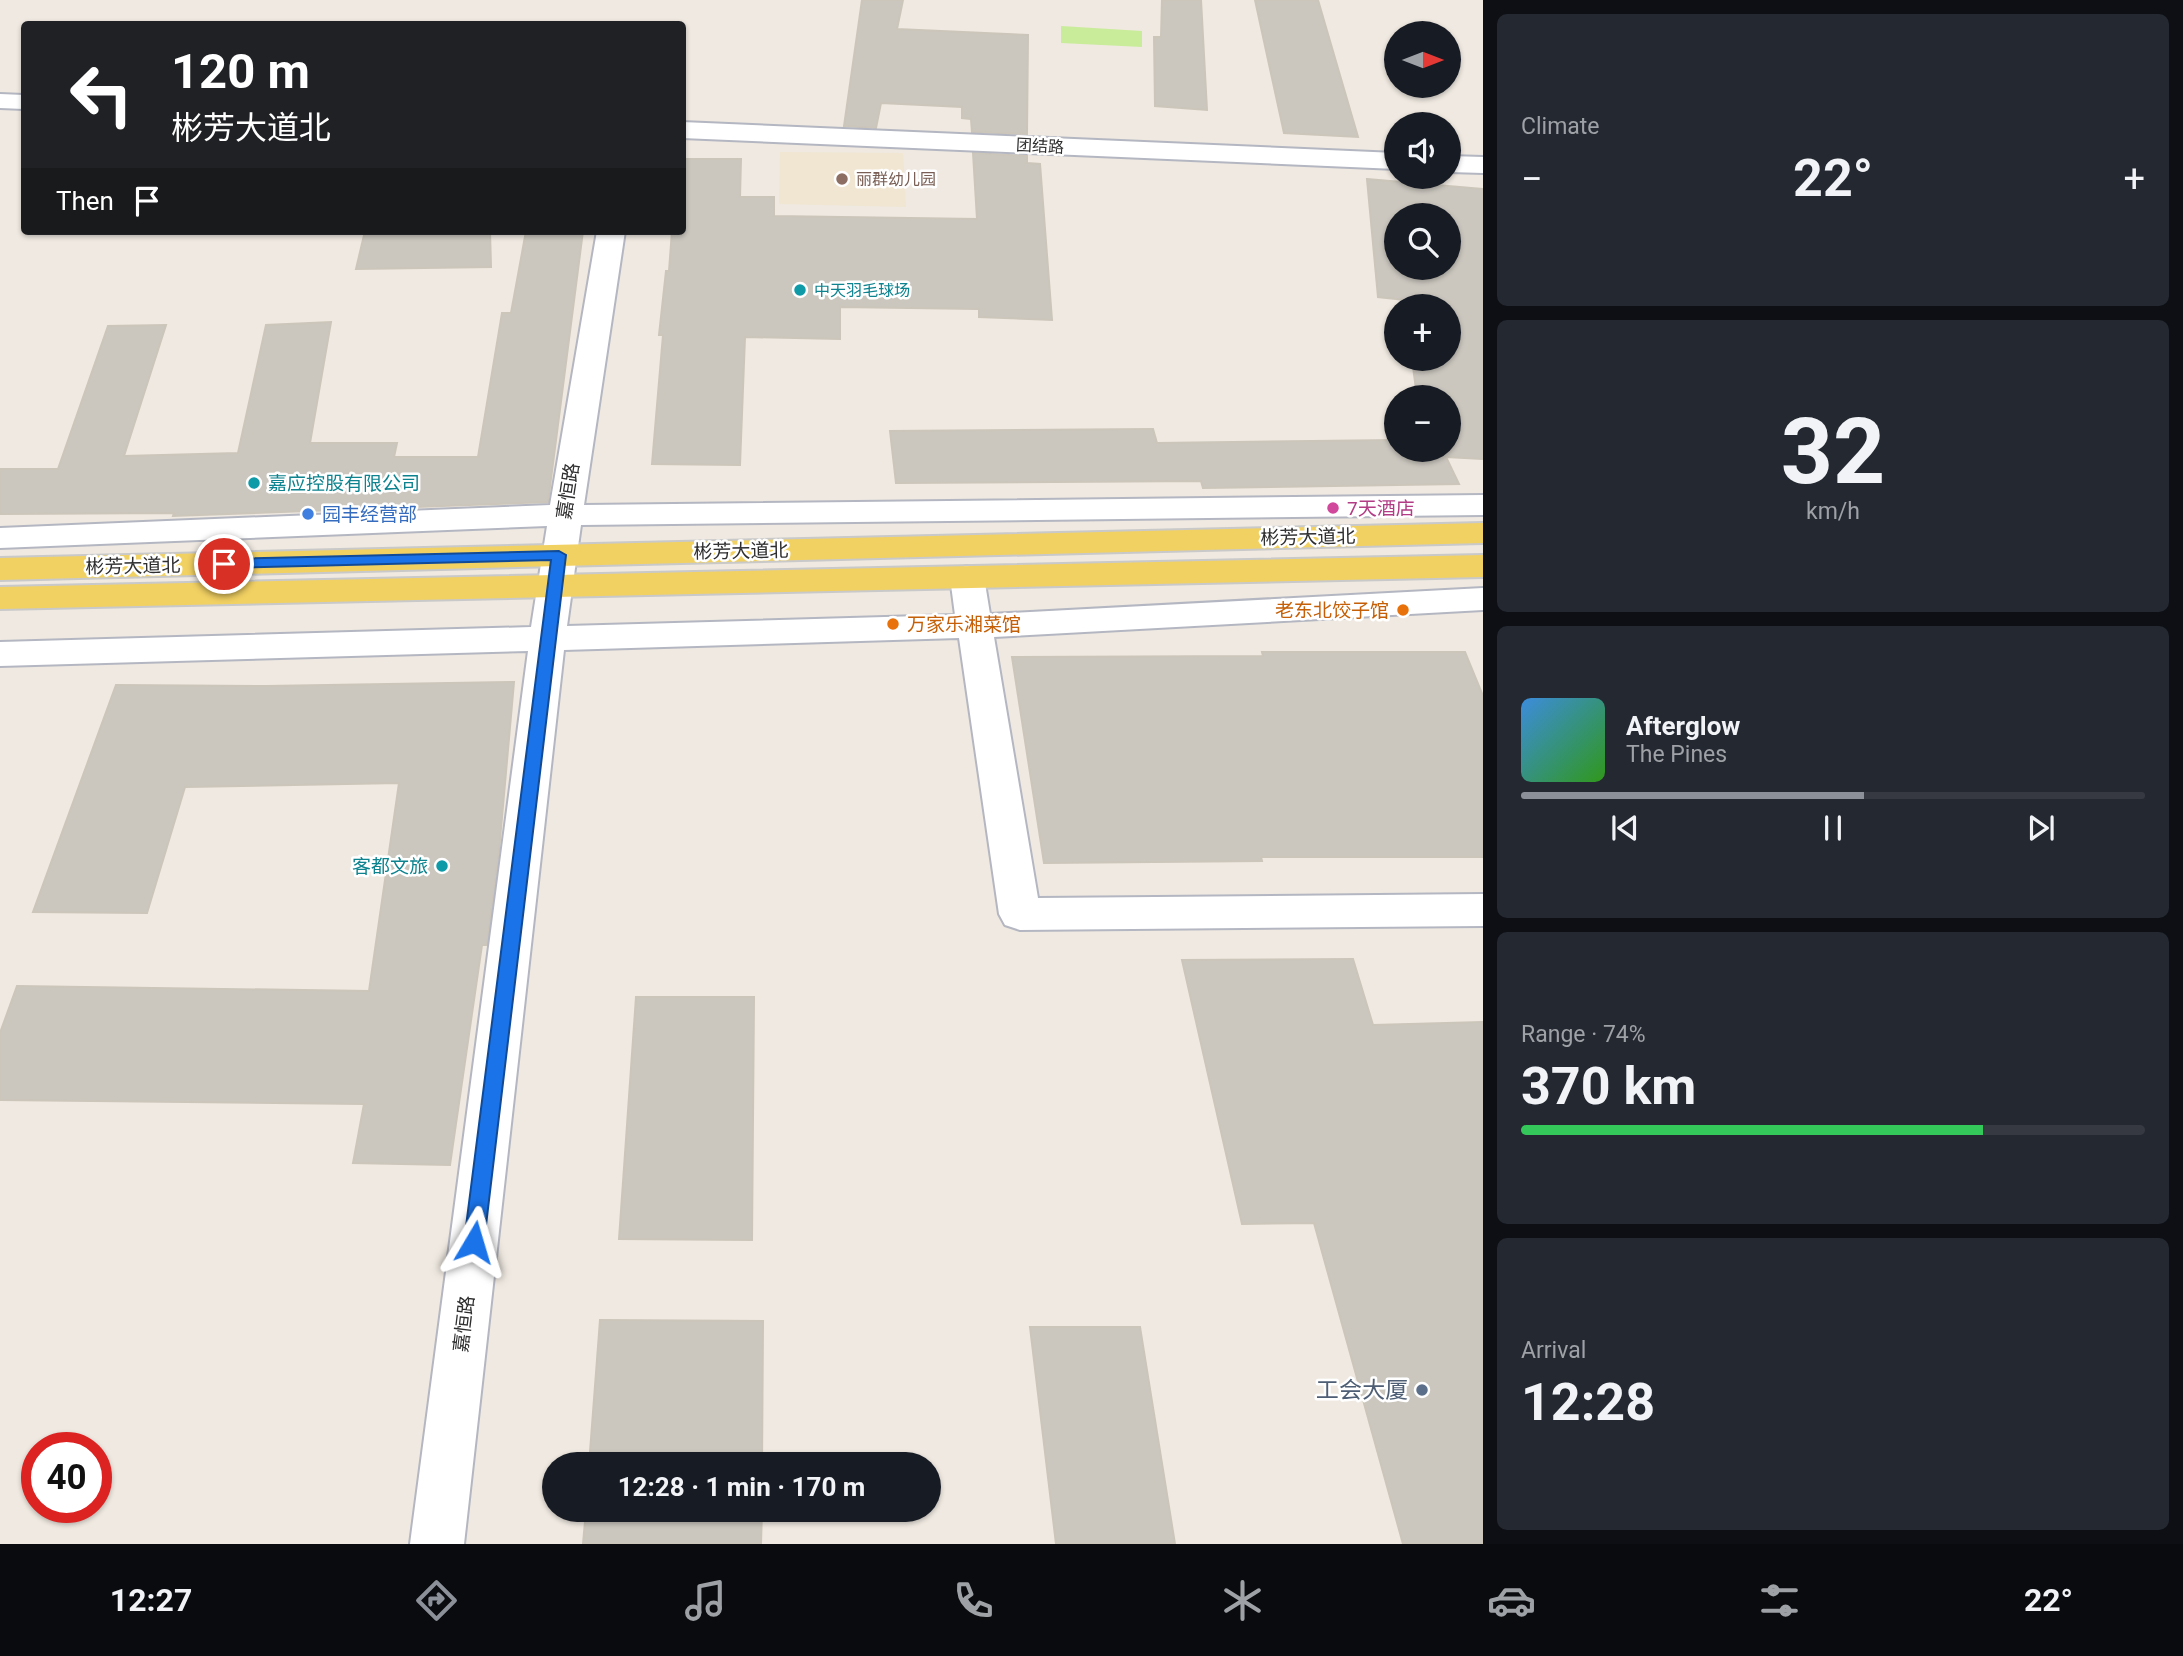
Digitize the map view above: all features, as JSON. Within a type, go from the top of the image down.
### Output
[{"type":"main road","name":"彬芳大道北","points":[[0,598],[557,571],[1483,533]]},
{"type":"main road","name":"彬芳大道北","points":[[0,569],[557,571],[967,577],[1483,566]]},
{"type":"street","points":[[0,101],[21,102]]},
{"type":"street","name":"团结路","points":[[686,130],[1384,161]]},
{"type":"street","points":[[1461,164],[1483,165]]},
{"type":"street","name":"嘉恒路","points":[[437,1544],[564,515],[610,235]]},
{"type":"street","points":[[0,538],[564,515],[1483,505]]},
{"type":"street","points":[[967,577],[977,626],[1020,914],[1483,910]]},
{"type":"street","points":[[0,654],[977,626],[1483,599]]},
{"type":"shaded area","name":"丽群幼儿园","points":[[780,152],[903,153],[906,207],[779,204]]},
{"type":"green space","points":[[1061,26],[1142,31],[1142,47],[1061,43]]},
{"type":"building","points":[[862,0],[903,0],[897,29],[1028,35],[1027,134],[972,132],[971,119],[962,118],[962,107],[881,103],[876,128],[844,126]]},
{"type":"building","points":[[1162,0],[1201,0],[1207,110],[1155,106],[1154,37],[1161,37]]},
{"type":"building","points":[[1255,0],[1318,0],[1358,137],[1284,133]]},
{"type":"building","points":[[973,153],[1027,156],[1027,163],[1040,164],[1052,320],[979,317],[979,309],[840,307],[840,339],[745,337],[740,465],[652,464],[663,335],[659,335],[666,271],[669,271],[672,235],[686,235],[686,159],[741,159],[740,197],[774,197],[774,216],[977,219]]},
{"type":"building","points":[[1367,179],[1384,180],[1384,189],[1483,189],[1483,459],[1461,458],[1461,385],[1415,385],[1414,371],[1461,371],[1461,294],[1384,294],[1384,298],[1378,297]]},
{"type":"building","points":[[364,235],[490,235],[491,267],[356,269]]},
{"type":"building","points":[[525,235],[582,235],[548,502],[173,516],[174,513],[0,514],[0,469],[58,469],[108,326],[166,325],[124,456],[238,453],[266,325],[331,322],[310,443],[397,443],[394,457],[478,457],[502,313],[511,313]]},
{"type":"building","points":[[1153,429],[1157,443],[1384,440],[1384,462],[1448,462],[1459,484],[1203,488],[1201,481],[896,483],[890,431]]},
{"type":"building","points":[[1262,652],[1465,652],[1483,696],[1483,857],[1261,857],[1262,861],[1044,863],[1012,657],[1263,656]]},
{"type":"building","points":[[514,682],[499,851],[487,945],[482,945],[450,1165],[353,1163],[364,1104],[0,1100],[0,1033],[17,986],[369,991],[399,783],[185,787],[147,913],[33,912],[116,685],[267,686]]},
{"type":"building","points":[[1353,959],[1373,1025],[1483,1022],[1483,1544],[1403,1544],[1314,1223],[1242,1224],[1182,960]]},
{"type":"building","points":[[636,997],[754,997],[752,1240],[619,1239]]},
{"type":"building","points":[[600,1320],[763,1321],[762,1452],[590,1452]]},
{"type":"building","points":[[1030,1327],[1140,1327],[1175,1544],[1056,1544]]},
{"type":"building","points":[[585,1522],[762,1522],[761,1544],[583,1544]]},
{"type":"place","name":"丽群幼儿园","points":[[842,179]]},
{"type":"place","name":"中天羽毛球场","points":[[800,290]]},
{"type":"place","name":"嘉应控股有限公司","points":[[254,483]]},
{"type":"place","name":"7天酒店","points":[[1333,508]]},
{"type":"place","name":"园丰经营部","points":[[308,514]]},
{"type":"place","name":"老东北饺子馆","points":[[1403,610]]},
{"type":"place","name":"万家乐湘菜馆","points":[[893,624]]},
{"type":"place","name":"客都文旅","points":[[442,866]]},
{"type":"place","name":"工会大厦","points":[[1422,1390]]},
{"type":"route","points":[[224,564],[559,555],[474,1242]]}]
